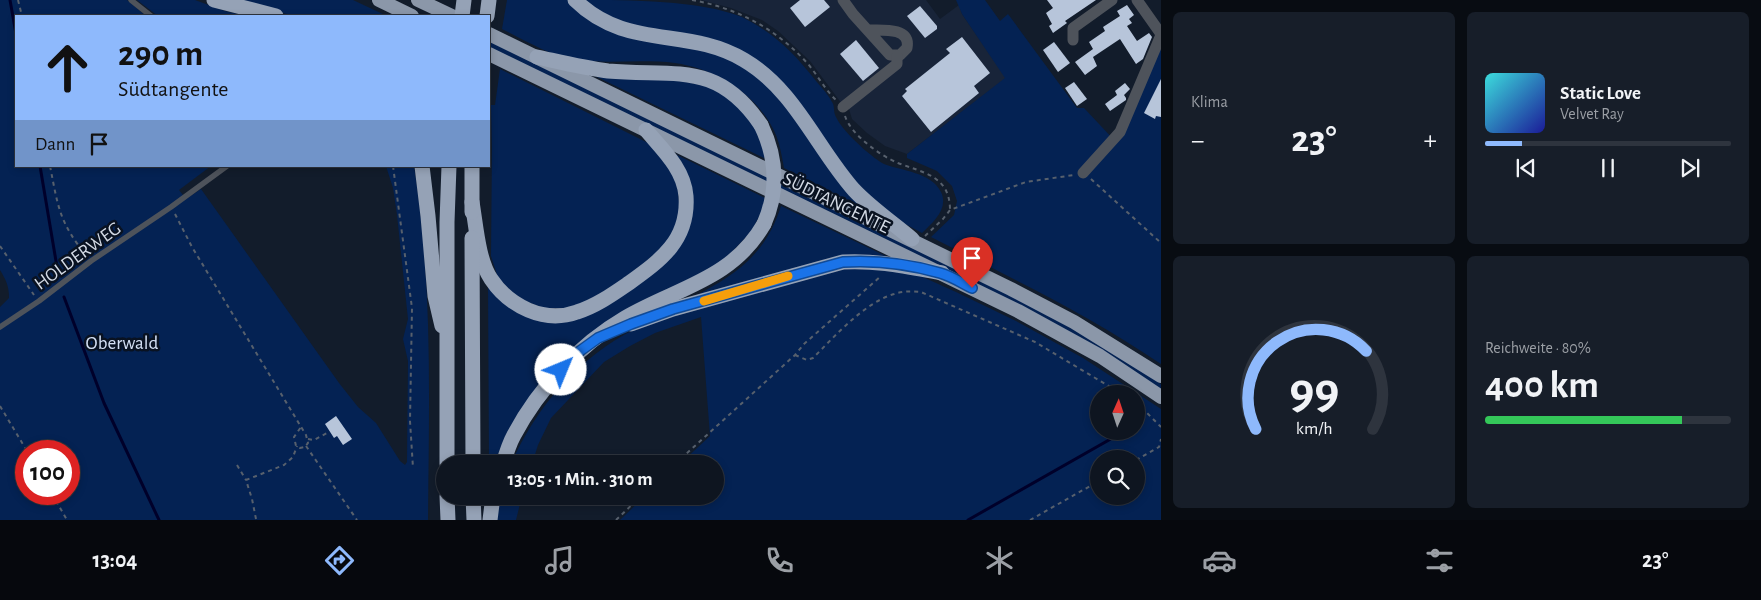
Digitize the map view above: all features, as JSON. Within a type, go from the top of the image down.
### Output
[{"type":"highway","points":[[214,0],[272,15]]},
{"type":"highway","points":[[379,0],[410,15]]},
{"type":"highway","points":[[418,0],[450,15]]},
{"type":"highway","points":[[462,15],[464,0]]},
{"type":"highway","points":[[575,0],[599,20],[613,26],[643,35],[709,45],[743,59],[783,92],[854,189],[912,239]]},
{"type":"highway","name":"SÜDTANGENTE","points":[[490,34],[912,239],[1074,322],[1161,376]]},
{"type":"highway","name":"SÜDTANGENTE","points":[[490,54],[942,273],[1068,338],[1106,360],[1161,397]]},
{"type":"highway","points":[[506,455],[513,437],[527,412],[561,370],[580,351],[625,318],[690,288],[721,270],[745,251],[764,224],[773,196],[775,179],[772,155],[761,125],[738,97],[720,86],[703,78],[675,72],[608,71],[537,57]]},
{"type":"highway","points":[[472,202],[483,260],[490,277],[502,293],[516,304],[532,312],[554,315],[575,313],[612,295],[656,264],[666,254],[680,233],[686,209],[684,184],[677,168],[646,130]]},
{"type":"highway","points":[[422,167],[434,296],[448,352]]},
{"type":"highway","points":[[447,455],[447,222],[449,167]]},
{"type":"highway","points":[[472,167],[473,455]]},
{"type":"highway","points":[[598,338],[673,309],[843,262],[884,262],[942,273]]},
{"type":"highway","points":[[447,505],[448,520]]},
{"type":"highway","points":[[474,505],[474,520]]},
{"type":"highway","points":[[490,520],[492,505]]},
{"type":"street","points":[[843,0],[868,30],[890,55],[897,56],[907,48],[906,36],[900,32],[868,30]]},
{"type":"street","points":[[1073,40],[1073,28],[1112,0]]},
{"type":"street","points":[[1083,172],[1120,132],[1161,34],[1136,0]]},
{"type":"street","points":[[841,105],[898,64],[897,56]]},
{"type":"lane","points":[[131,0],[150,15]]},
{"type":"lane","name":"HOLDERWEG","points":[[0,327],[39,302],[91,262],[172,207],[226,167]]},
{"type":"path","points":[[18,0],[22,15]]},
{"type":"path","points":[[692,0],[747,16],[780,38],[808,64],[832,97],[841,105],[846,119],[864,141],[898,163],[926,172],[944,187],[949,197],[950,210]]},
{"type":"path","points":[[50,167],[58,209],[62,220],[91,262]]},
{"type":"path","points":[[393,167],[412,308],[410,421],[412,468]]},
{"type":"path","points":[[943,219],[950,210],[1026,182],[1083,172],[1161,243]]},
{"type":"path","points":[[172,207],[192,247],[308,439],[314,440],[327,433]]},
{"type":"path","points":[[0,246],[39,302]]},
{"type":"path","points":[[685,455],[795,355],[804,344],[872,284]]},
{"type":"path","points":[[795,355],[807,360],[813,358],[856,316],[884,298],[904,292],[921,292],[1035,342],[1107,385]]},
{"type":"path","points":[[0,406],[20,440]]},
{"type":"path","points":[[1145,411],[1161,427]]},
{"type":"path","points":[[300,427],[294,437],[294,441],[300,448],[306,446]]},
{"type":"path","points":[[306,446],[308,439]]},
{"type":"path","points":[[1145,455],[1159,447],[1161,439]]},
{"type":"path","points":[[246,480],[284,464],[292,457],[297,446]]},
{"type":"path","points":[[306,446],[357,520]]},
{"type":"path","points":[[237,465],[246,480],[256,519]]},
{"type":"path","points":[[1030,520],[1090,486]]},
{"type":"path","points":[[58,505],[67,520]]},
{"type":"path","points":[[616,520],[632,505]]},
{"type":"shaded area","points":[[701,0],[926,0],[940,19],[959,5],[962,14],[1006,78],[907,154],[885,146],[852,119],[849,109],[842,104],[810,61],[778,31],[762,20],[731,8]]},
{"type":"green space","name":"Oberwald","points":[[0,0],[127,0],[145,15],[15,15],[15,167],[210,167],[179,190],[186,199],[201,189],[339,383],[358,407],[376,423],[400,461],[405,465],[407,462],[408,361],[403,339],[408,319],[397,215],[393,188],[386,167],[414,167],[420,210],[427,298],[429,387],[428,520],[0,520],[0,307],[9,298],[7,283],[0,270]]},
{"type":"green space","points":[[137,0],[195,0],[243,15],[157,15]]},
{"type":"green space","points":[[231,0],[353,0],[385,15],[291,15]]},
{"type":"green space","points":[[507,0],[568,0],[574,6],[726,55],[772,86],[864,208],[784,168],[776,135],[768,121],[759,108],[734,86],[706,71],[675,63],[588,61],[557,55],[502,29]]},
{"type":"green space","points":[[581,0],[685,4],[725,11],[754,23],[783,44],[799,61],[829,96],[838,121],[866,151],[884,164],[916,173],[936,185],[943,198],[939,215],[922,233],[894,218],[869,198],[769,72],[629,27]]},
{"type":"green space","points":[[956,0],[985,0],[1000,21],[1008,14],[1077,108],[1084,108],[1115,141],[1161,40],[1161,364],[1077,312],[931,237],[954,215],[957,201],[952,186],[937,171],[907,158],[907,154],[1005,78],[962,14]]},
{"type":"green space","points":[[490,41],[1025,302],[1118,355],[1161,384],[1161,391],[490,48]]},
{"type":"green space","points":[[500,69],[650,144],[677,178],[680,214],[670,242],[619,283],[574,308],[543,308],[518,298],[498,278],[491,256],[491,105],[495,105]]},
{"type":"green space","points":[[655,75],[719,89],[738,106],[758,132],[766,159],[595,76]]},
{"type":"green space","points":[[675,154],[765,198],[762,211],[751,232],[720,264],[635,306],[506,435],[498,455],[489,455],[488,285],[493,291],[572,319],[685,233]]},
{"type":"green space","points":[[781,206],[890,258],[693,297],[723,280],[748,261],[767,237],[775,223]]},
{"type":"green space","points":[[862,265],[914,273],[1016,321],[1083,358],[1124,385],[1090,385],[1090,440],[1145,440],[1145,399],[1161,409],[1161,520],[620,520],[636,505],[724,505],[724,455],[690,455],[710,436],[701,317],[655,333],[604,362],[551,418],[535,455],[515,455],[533,423],[561,386],[596,354],[615,341],[645,324],[757,291]]},
{"type":"green space","points":[[499,505],[520,505],[516,520],[497,520]]},
{"type":"building","points":[[800,0],[824,0],[830,7],[805,27],[790,8]]},
{"type":"building","points":[[1047,0],[1096,0],[1065,21],[1067,23],[1053,33],[1049,26],[1052,24],[1046,13],[1053,8]]},
{"type":"building","points":[[1127,5],[1134,15],[1129,19],[1132,23],[1127,26],[1137,41],[1149,33],[1152,37],[1143,59],[1136,64],[1120,39],[1093,57],[1097,66],[1085,75],[1075,62],[1093,49],[1089,42],[1105,31],[1103,27],[1120,16],[1117,11]]},
{"type":"building","points":[[920,6],[937,26],[937,29],[925,38],[907,16]]},
{"type":"building","points":[[962,37],[990,73],[974,86],[979,93],[931,132],[902,96],[907,91],[905,89],[950,53],[946,49]]},
{"type":"building","points":[[856,40],[879,68],[863,81],[840,54]]},
{"type":"building","points":[[1054,42],[1070,63],[1058,72],[1043,50]]},
{"type":"building","points":[[1161,79],[1161,117],[1156,116],[1155,119],[1144,113]]},
{"type":"building","points":[[1074,82],[1087,99],[1077,106],[1065,88]]},
{"type":"building","points":[[1125,83],[1130,89],[1124,95],[1126,100],[1110,111],[1105,104],[1117,95],[1115,91]]},
{"type":"building","points":[[336,416],[352,439],[343,445],[337,436],[334,438],[325,424]]},
{"type":"waterway","points":[[10,0],[15,28]]},
{"type":"waterway","points":[[40,167],[58,273]]},
{"type":"waterway","points":[[64,297],[104,403],[159,520]]},
{"type":"waterway","points":[[968,520],[1109,440]]},
{"type":"slow traffic","points":[[704,301],[788,276]]},
{"type":"route","points":[[561,370],[580,351],[598,338],[631,324],[673,309],[843,262],[884,262],[942,273],[972,288]]}]
